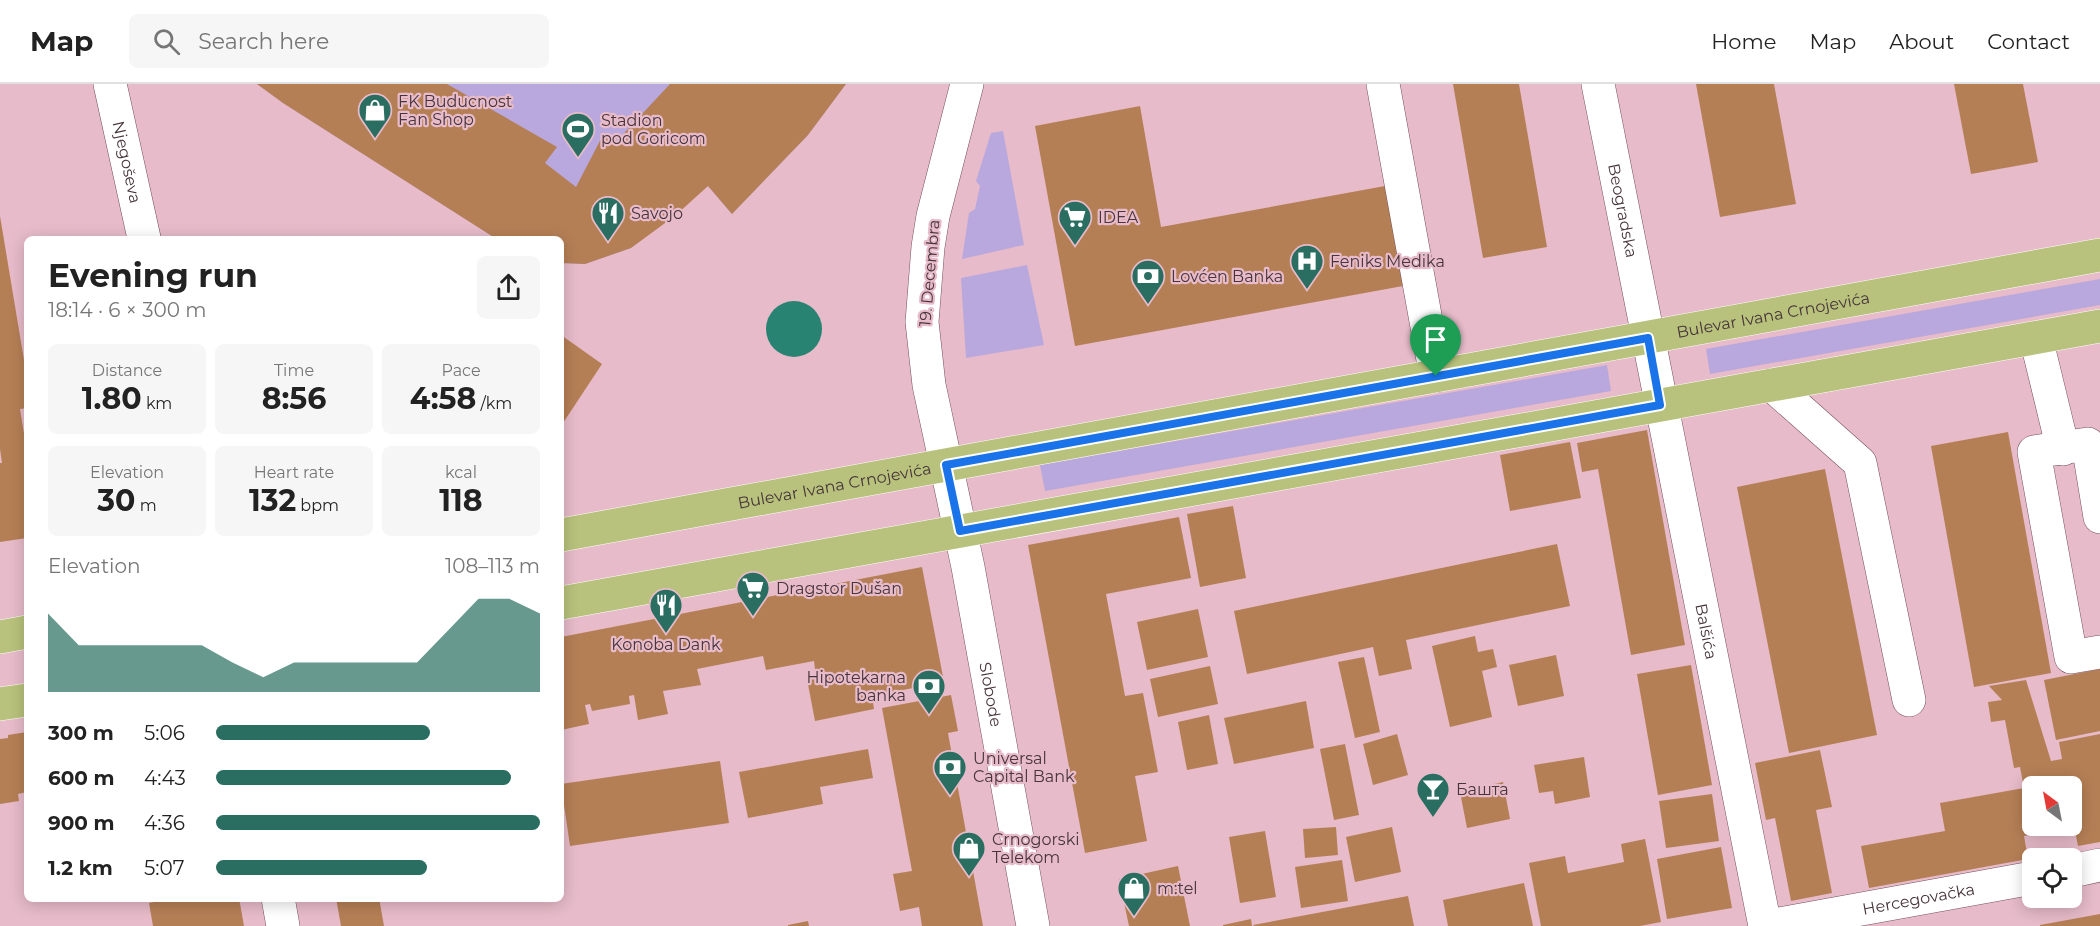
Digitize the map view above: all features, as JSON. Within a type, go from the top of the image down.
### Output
[{"type":"main road","name":"Bulevar Ivana Crnojevića","points":[[564,534],[2100,255]]},
{"type":"main road","points":[[564,602],[2100,326]]},
{"type":"main road","points":[[0,637],[24,633]]},
{"type":"main road","points":[[0,705],[24,701]]},
{"type":"street","name":"Njegoševa","points":[[110,84],[144,236]]},
{"type":"street","name":"19. Decembra","points":[[946,465],[929,385],[922,322],[923,297],[933,216],[967,84]]},
{"type":"street","points":[[1383,84],[1436,376]]},
{"type":"street","name":"Beogradska","points":[[1598,84],[1648,338]]},
{"type":"street","name":"Balšića","points":[[1648,338],[1766,926]]},
{"type":"street","points":[[2036,338],[2062,448]]},
{"type":"street","points":[[1772,385],[1860,463],[1909,700]]},
{"type":"street","points":[[2100,516],[2088,444],[2034,452],[2071,657],[2100,652]]},
{"type":"street","name":"Slobode","points":[[946,465],[1033,926]]},
{"type":"street","points":[[2082,868],[2100,865]]},
{"type":"street","name":"Hercegovačka","points":[[1766,926],[2022,880]]},
{"type":"street","points":[[279,902],[284,926]]},
{"type":"shaded area","name":"Stadion pod Goricom","points":[[257,84],[846,84],[808,135],[732,214],[708,186],[631,248],[585,264],[564,263],[564,236],[492,236],[283,103]]},
{"type":"shaded area","points":[[1003,131],[1024,245],[962,259],[969,213],[975,209],[980,186],[976,181],[991,133]]},
{"type":"shaded area","points":[[1027,265],[1044,345],[966,358],[961,278]]},
{"type":"shaded area","points":[[2100,279],[2100,305],[1710,374],[1706,349]]},
{"type":"shaded area","points":[[788,301],[800,301],[810,305],[818,313],[822,329],[818,345],[810,353],[800,357],[788,357],[778,353],[770,345],[766,335],[766,323],[770,313],[778,305]]},
{"type":"shaded area","points":[[1607,365],[1611,391],[1045,491],[1040,465]]},
{"type":"building","name":"Stadion pod Goricom","points":[[257,84],[447,84],[557,147],[545,163],[576,187],[603,135],[614,144],[670,84],[846,84],[808,135],[732,214],[708,186],[676,215],[631,248],[585,264],[564,263],[564,236],[492,236],[283,103]]},
{"type":"building","points":[[1453,84],[1519,84],[1547,247],[1483,258]]},
{"type":"building","points":[[1696,84],[1774,84],[1796,204],[1720,217]]},
{"type":"building","points":[[1954,84],[2023,84],[2038,162],[1971,174]]},
{"type":"building","points":[[1140,106],[1161,227],[1385,186],[1403,286],[1075,346],[1035,126]]},
{"type":"building","points":[[0,216],[24,360],[24,408],[20,409],[24,434],[24,538],[0,542],[0,463],[2,463],[0,449]]},
{"type":"building","points":[[564,337],[602,364],[564,421]]},
{"type":"building","points":[[1647,430],[1685,645],[1631,655],[1598,469],[1582,472],[1577,443]]},
{"type":"building","points":[[2008,432],[2051,673],[1974,687],[1931,446]]},
{"type":"building","points":[[1570,442],[1581,498],[1510,511],[1500,455]]},
{"type":"building","points":[[1825,469],[1877,735],[1789,753],[1737,487]]},
{"type":"building","points":[[1233,506],[1246,578],[1200,587],[1187,514]]},
{"type":"building","points":[[1179,517],[1191,578],[1106,594],[1125,696],[1143,693],[1158,772],[1135,776],[1147,841],[1085,853],[1028,545]]},
{"type":"building","points":[[1557,544],[1570,606],[1406,640],[1412,669],[1379,676],[1373,647],[1247,674],[1234,611]]},
{"type":"building","points":[[922,567],[944,682],[872,696],[874,709],[815,721],[807,679],[816,677],[814,661],[766,670],[763,656],[697,669],[701,685],[663,691],[668,714],[638,720],[634,695],[629,696],[630,704],[592,711],[590,704],[585,705],[589,724],[564,729],[564,636]]},
{"type":"building","points":[[1198,609],[1208,657],[1147,670],[1137,622]]},
{"type":"building","points":[[1475,636],[1478,652],[1493,649],[1497,667],[1482,671],[1492,717],[1450,727],[1432,646]]},
{"type":"building","points":[[1556,655],[1564,696],[1518,706],[1509,665]]},
{"type":"building","points":[[1364,657],[1380,732],[1355,738],[1338,662]]},
{"type":"building","points":[[1691,665],[1712,785],[1658,795],[1637,674]]},
{"type":"building","points":[[1210,666],[1218,704],[1158,717],[1150,679]]},
{"type":"building","points":[[2100,669],[2100,731],[2056,740],[2044,680]]},
{"type":"building","points":[[2026,680],[2051,761],[2062,759],[2059,742],[2100,734],[2100,842],[2078,846],[2076,836],[2082,836],[2082,776],[2022,778],[2020,767],[2014,768],[2005,720],[1991,722],[1988,702],[2002,700],[1989,686]]},
{"type":"building","points":[[951,695],[958,731],[948,733],[983,926],[922,926],[919,907],[900,911],[893,874],[912,871],[882,708]]},
{"type":"building","points":[[1306,701],[1314,748],[1234,764],[1224,718]]},
{"type":"building","points":[[1209,715],[1218,764],[1187,770],[1178,722]]},
{"type":"building","points":[[24,732],[24,793],[18,794],[19,801],[0,804],[0,739],[8,738],[8,735]]},
{"type":"building","points":[[1397,734],[1408,775],[1373,785],[1363,744]]},
{"type":"building","points":[[1345,744],[1359,815],[1334,820],[1320,749]]},
{"type":"building","points":[[868,749],[873,778],[820,787],[823,804],[748,818],[739,772]]},
{"type":"building","points":[[1820,750],[1832,807],[1816,810],[1832,893],[1791,901],[1775,818],[1766,820],[1755,763]]},
{"type":"building","points":[[1584,757],[1590,797],[1555,804],[1553,791],[1539,793],[1534,765]]},
{"type":"building","points":[[720,761],[729,823],[570,846],[564,805],[564,784]]},
{"type":"building","points":[[1503,782],[1510,819],[1467,828],[1460,792]]},
{"type":"building","points":[[2022,788],[2022,836],[2024,836],[2026,848],[2022,848],[2022,860],[1869,888],[1861,846],[1945,831],[1940,803]]},
{"type":"building","points":[[1712,794],[1719,841],[1666,848],[1659,801]]},
{"type":"building","points":[[1336,827],[1338,855],[1305,858],[1303,829]]},
{"type":"building","points":[[1392,827],[1401,872],[1355,882],[1346,837]]},
{"type":"building","points":[[1265,831],[1276,897],[1240,903],[1229,837]]},
{"type":"building","points":[[1645,839],[1661,922],[1640,926],[1541,926],[1529,863],[1565,856],[1568,873],[1624,862],[1621,844]]},
{"type":"building","points":[[1721,847],[1732,908],[1667,919],[1657,859]]},
{"type":"building","points":[[1342,860],[1348,901],[1301,908],[1295,867]]},
{"type":"building","points":[[1178,866],[1190,926],[1129,926],[1119,879]]},
{"type":"building","points":[[1524,883],[1533,926],[1448,926],[1443,900]]},
{"type":"building","points":[[1408,896],[1414,926],[1253,925]]},
{"type":"building","points":[[240,902],[244,926],[153,926],[149,903]]},
{"type":"building","points":[[337,902],[380,902],[384,926],[341,926]]},
{"type":"building","points":[[2100,914],[2100,926],[2040,926],[2040,925]]},
{"type":"building","points":[[1251,919],[1252,926],[1223,926],[1223,925]]},
{"type":"building","points":[[808,921],[809,926],[788,926],[788,925]]},
{"type":"place","name":"FK Buducnost Fan Shop","points":[[375,139]]},
{"type":"place","name":"Stadion pod Goricom","points":[[578,158]]},
{"type":"place","name":"Savojo","points":[[608,242]]},
{"type":"place","name":"IDEA","points":[[1075,246]]},
{"type":"place","name":"Feniks Medika","points":[[1307,290]]},
{"type":"place","name":"Lovćen Banka","points":[[1148,305]]},
{"type":"place","name":"Dragstor Dušan","points":[[753,617]]},
{"type":"place","name":"Konoba Dank","points":[[666,634]]},
{"type":"place","name":"Hipotekarna banka","points":[[929,715]]},
{"type":"place","name":"Universal Capital Bank","points":[[950,796]]},
{"type":"place","name":"Башта","points":[[1433,818]]},
{"type":"place","name":"Crnogorski Telekom","points":[[969,877]]},
{"type":"place","name":"m:tel","points":[[1134,917]]},
{"type":"route","points":[[1648,338],[1660,405],[960,531],[946,465],[1436,376],[1648,338]]}]
